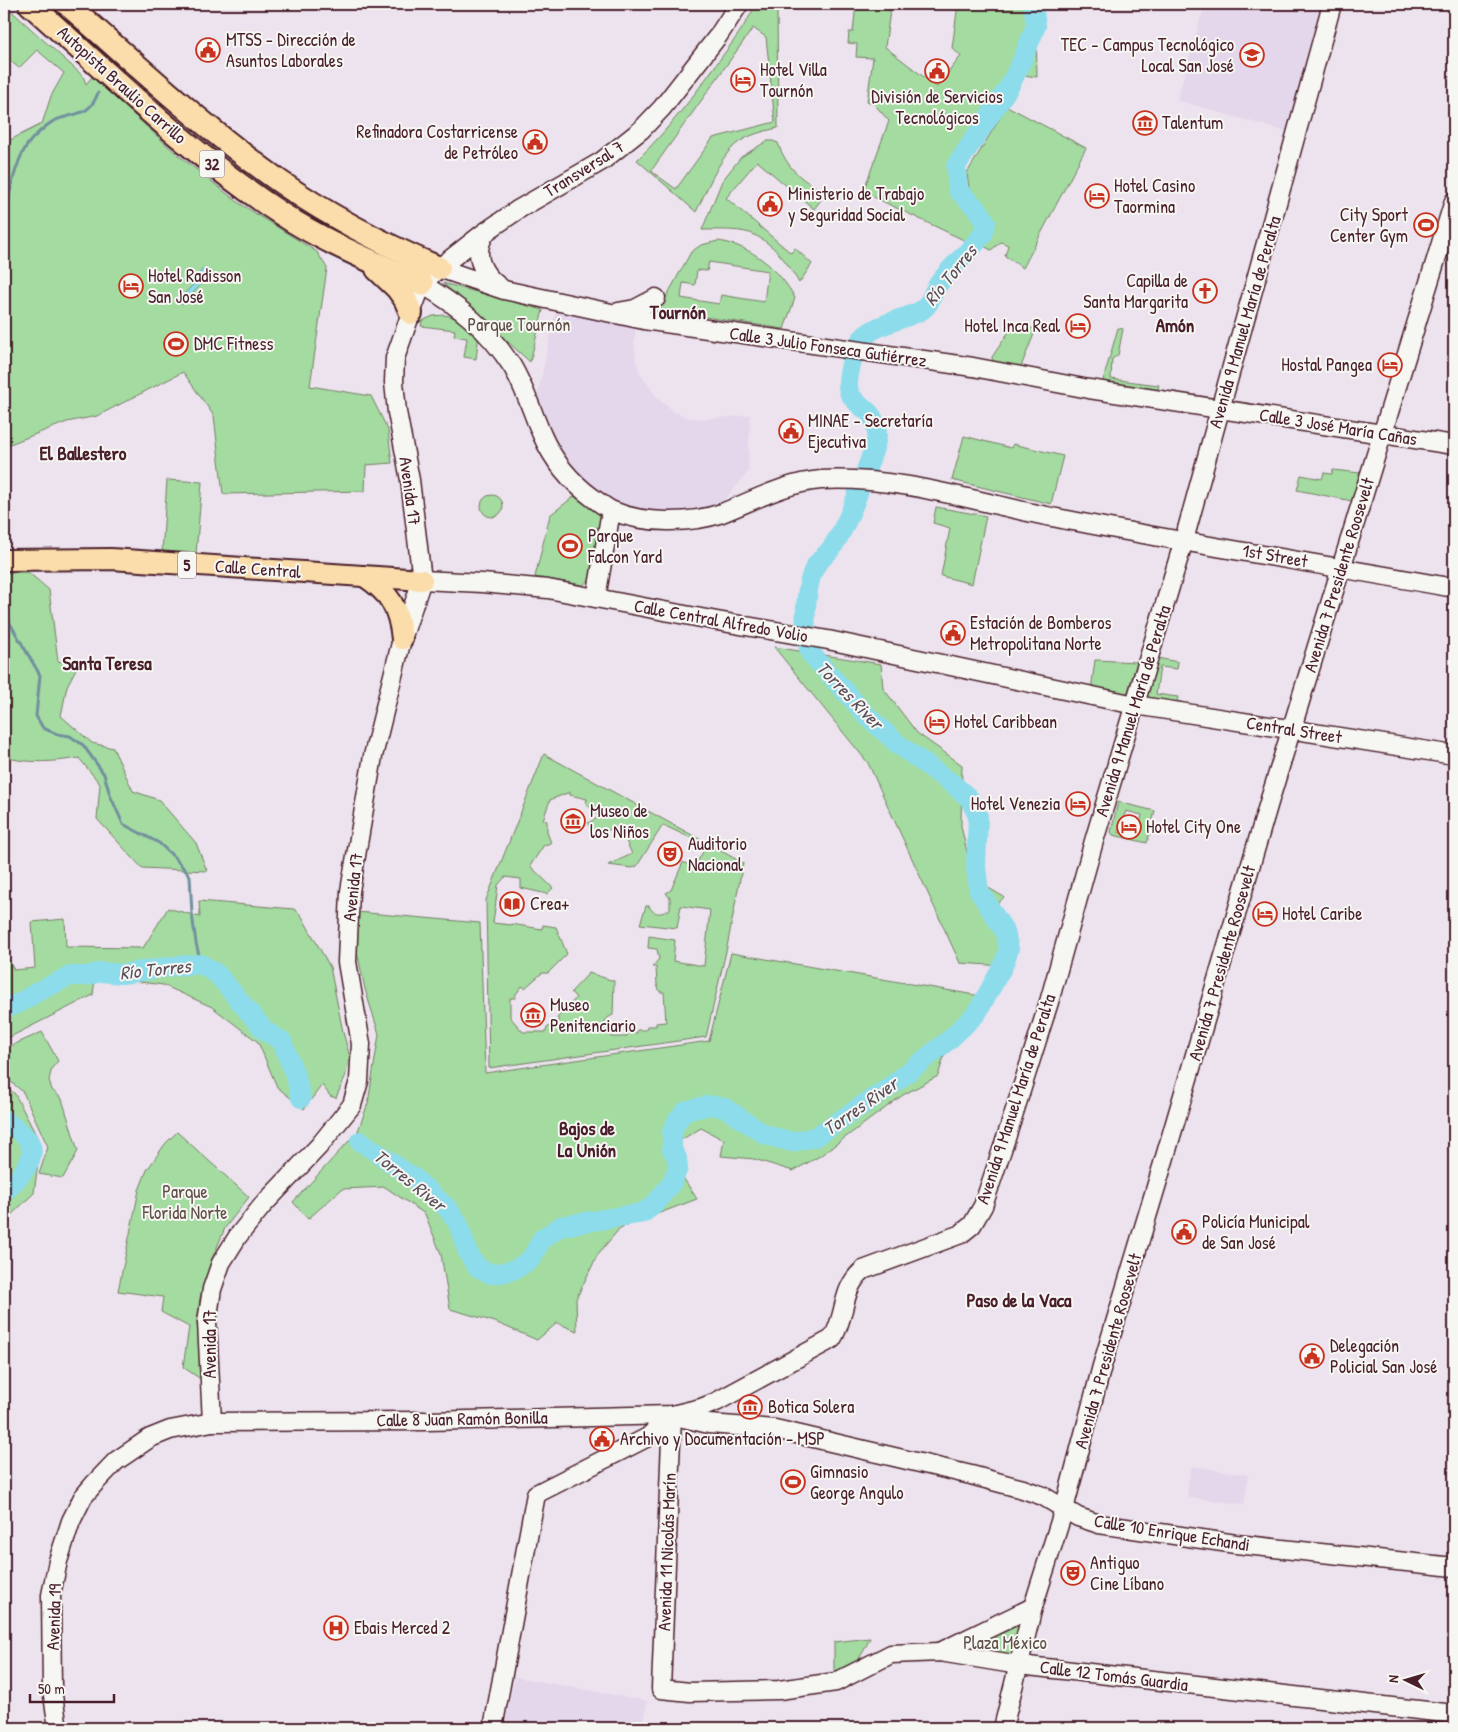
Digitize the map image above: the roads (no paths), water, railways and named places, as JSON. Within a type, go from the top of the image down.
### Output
[{"type":"highway","name":"Autopista Braulio Carrillo","points":[[30,4],[219,170],[282,214],[313,232],[422,284]]},
{"type":"highway","name":"Autopista Braulio Carrillo","points":[[66,4],[178,100],[280,182],[373,238],[439,268]]},
{"type":"highway","points":[[371,260],[382,276],[397,288],[411,312]]},
{"type":"main road","name":"Calle Central","points":[[7,560],[111,559],[422,580]]},
{"type":"main road","points":[[364,576],[377,585],[392,602],[400,624],[402,639]]},
{"type":"street","name":"Transversal 7","points":[[411,312],[422,284],[439,268],[519,208],[602,161],[641,130],[662,108],[718,36],[738,4]]},
{"type":"street","name":"Avenida 9 Manuel María de Peralta","points":[[832,1339],[838,1330],[849,1288],[854,1277],[863,1270],[962,1234],[978,1216],[1007,1135],[1049,1002],[1184,540],[1332,4]]},
{"type":"street","name":"Avenida 7 Presidente Roosevelt","points":[[1003,1728],[1033,1607],[1064,1509],[1102,1366],[1290,729],[1342,568],[1454,201]]},
{"type":"street","points":[[489,229],[479,247],[481,267],[487,276],[504,290]]},
{"type":"street","name":"Calle 3 Julio Fonseca Gutiérrez","points":[[439,268],[504,290],[644,320],[973,368],[1089,389],[1221,409]]},
{"type":"street","points":[[422,284],[462,310],[486,332],[514,369],[543,437],[562,470],[586,493],[611,511],[596,598]]},
{"type":"street","points":[[610,313],[635,310],[656,298]]},
{"type":"street","name":"Avenida 17","points":[[212,1422],[207,1322],[212,1289],[221,1263],[244,1228],[319,1146],[352,1105],[359,1081],[361,1044],[348,962],[350,891],[373,756],[402,639],[422,580],[410,480],[397,412],[394,382],[396,358],[411,312]]},
{"type":"street","name":"Calle 3 José María Cañas","points":[[1221,409],[1454,445]]},
{"type":"street","name":"1st Street","points":[[611,511],[650,520],[686,520],[718,514],[772,491],[802,482],[874,481],[1056,518],[1454,588]]},
{"type":"street","name":"Calle Central Alfredo Volio","points":[[422,580],[548,589],[828,640],[1135,705]]},
{"type":"street","name":"Central Street","points":[[1135,705],[1454,755]]},
{"type":"street","name":"Calle 8 Juan Ramón Bonilla","points":[[94,1484],[116,1460],[150,1438],[170,1430],[212,1422],[428,1421],[672,1415],[716,1402],[832,1339]]},
{"type":"street","points":[[493,1728],[536,1494],[648,1437],[672,1415]]},
{"type":"street","name":"Calle 10 Enrique Echandi","points":[[672,1415],[709,1424],[775,1429],[971,1475],[1044,1496],[1064,1509],[1091,1522],[1236,1544],[1454,1567]]},
{"type":"street","name":"Avenida 11 Nicolás Marín","points":[[661,1689],[672,1415]]},
{"type":"street","name":"Avenida 19","points":[[58,1728],[52,1689],[52,1596],[58,1561],[71,1521],[84,1497],[94,1484]]},
{"type":"street","points":[[940,1652],[1033,1607]]},
{"type":"street","name":"Calle 12 Tomás Guardia","points":[[661,1689],[700,1692],[788,1689],[836,1682],[891,1654],[902,1652],[940,1652],[1019,1665],[1454,1714]]},
{"type":"street","points":[[45,1728],[52,1689]]},
{"type":"water","points":[[204,268],[209,272],[204,281],[182,305],[177,299],[194,284],[192,281]]},
{"type":"waterway","name":"Torres River","points":[[360,1141],[415,1179],[447,1208],[458,1223],[468,1253],[477,1267],[491,1274],[505,1272],[516,1269],[531,1259],[542,1239],[561,1226],[643,1213],[656,1203],[672,1182],[678,1168],[677,1158],[672,1149],[672,1132],[678,1119],[686,1111],[709,1105],[725,1108],[766,1135],[792,1142],[815,1137],[888,1088],[949,1040],[977,1013],[1003,966],[1009,949],[1005,932],[979,891],[976,867],[978,816],[969,798],[899,745],[867,716],[811,654],[806,635],[806,611],[808,588],[814,569],[833,546],[847,521],[877,437],[876,425],[870,414],[854,400],[848,389],[850,368],[854,354],[859,343],[871,331],[915,314],[925,308],[941,281],[983,234],[986,223],[980,212],[958,190],[956,166],[1009,87],[1021,63],[1036,26],[1033,4]]},
{"type":"waterway","points":[[4,218],[17,166],[32,139],[53,121],[86,110],[98,93]]},
{"type":"waterway","points":[[4,613],[40,675],[36,716],[43,728],[57,734],[70,736],[83,745],[104,774],[110,795],[123,824],[159,843],[190,876],[192,914],[201,964]]},
{"type":"waterway","name":"Río Torres","points":[[4,1009],[70,976],[87,976],[101,972],[122,974],[201,964],[217,974],[265,1031],[282,1041],[296,1078],[301,1098]]},
{"type":"waterway","name":"Río Torres","points":[[4,1120],[26,1137],[31,1147],[31,1154],[25,1169],[4,1192]]},
{"type":"place","name":"MTSS - Dirección de Asuntos Laborales","points":[[208,50]]},
{"type":"place","name":"TEC - Campus Tecnológico Local San José","points":[[1252,55]]},
{"type":"place","name":"División de Servicios Tecnológicos","points":[[937,71]]},
{"type":"place","name":"Hotel Villa Tournón","points":[[743,80]]},
{"type":"place","name":"Talentum","points":[[1145,123]]},
{"type":"place","name":"Refinadora Costarricense de Petróleo","points":[[535,142]]},
{"type":"place","name":"Hotel Casino Taormina","points":[[1097,196]]},
{"type":"place","name":"Ministerio de Trabajo y Seguridad Social","points":[[770,204]]},
{"type":"place","name":"City Sport Center Gym","points":[[1426,225]]},
{"type":"place","name":"Hotel Radisson San José","points":[[131,286]]},
{"type":"place","name":"Capilla de Santa Margarita","points":[[1205,291]]},
{"type":"place","name":"Hotel Inca Real","points":[[1078,326]]},
{"type":"place","name":"DMC Fitness","points":[[176,344]]},
{"type":"place","name":"Hostal Pangea","points":[[1390,365]]},
{"type":"place","name":"MINAE - Secretaría Ejecutiva","points":[[791,431]]},
{"type":"place","name":"Parque Falcon Yard","points":[[570,546]]},
{"type":"place","name":"Estación de Bomberos Metropolitana Norte","points":[[953,633]]},
{"type":"place","name":"Hotel Caribbean","points":[[937,722]]},
{"type":"place","name":"Hotel Venezia","points":[[1078,804]]},
{"type":"place","name":"Museo de los Niños","points":[[573,821]]},
{"type":"place","name":"Hotel City One","points":[[1129,827]]},
{"type":"place","name":"Auditorio Nacional","points":[[670,854]]},
{"type":"place","name":"Crea+","points":[[512,904]]},
{"type":"place","name":"Hotel Caribe","points":[[1265,914]]},
{"type":"place","name":"Museo Penitenciario","points":[[533,1015]]},
{"type":"place","name":"Policía Municipal de San José","points":[[1184,1232]]},
{"type":"place","name":"Delegación Policial San José","points":[[1312,1356]]},
{"type":"place","name":"Botica Solera","points":[[750,1407]]},
{"type":"place","name":"Archivo y Documentación - MSP","points":[[602,1439]]},
{"type":"place","name":"Gimnasio George Angulo","points":[[793,1482]]},
{"type":"place","name":"Antiguo Cine Líbano","points":[[1073,1573]]},
{"type":"place","name":"Ebais Merced 2","points":[[336,1628]]},
{"type":"district","name":"Tournón","points":[[678,312]]},
{"type":"district","name":"Amón","points":[[1175,325]]},
{"type":"district","name":"El Ballestero","points":[[83,453]]},
{"type":"district","name":"Santa Teresa","points":[[107,663]]},
{"type":"district","name":"Bajos de La Unión","points":[[587,1139]]},
{"type":"district","name":"Paso de la Vaca","points":[[1019,1300]]},
{"type":"park label","name":"Parque Tournón","points":[[519,325]]},
{"type":"park label","name":"Parque Florida Norte","points":[[185,1202]]},
{"type":"park label","name":"Plaza México","points":[[1005,1643]]}]
